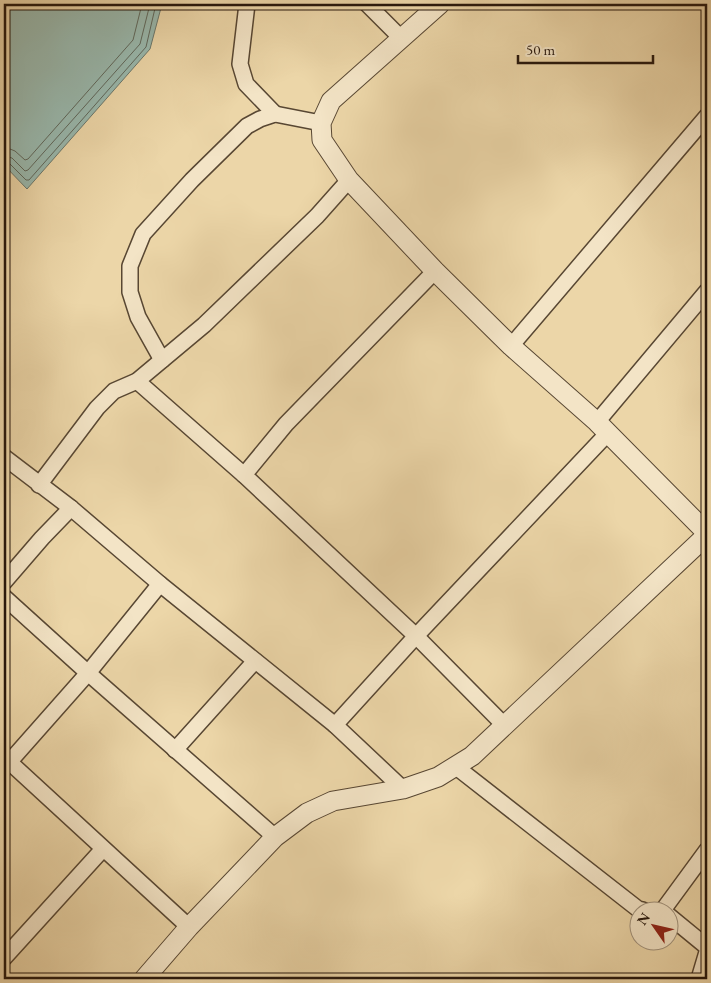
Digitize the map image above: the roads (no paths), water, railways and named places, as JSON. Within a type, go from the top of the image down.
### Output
[{"type":"street","points":[[247,4],[240,64],[246,84],[275,114]]},
{"type":"street","points":[[367,4],[401,38]]},
{"type":"street","points":[[144,979],[189,927],[275,837],[307,813],[333,801],[403,789],[438,777],[472,756],[707,534],[603,428],[511,346],[435,271],[349,180],[322,140],[321,123],[331,100],[440,4]]},
{"type":"street","points":[[162,360],[138,318],[130,292],[130,266],[143,234],[192,180],[247,126],[275,114],[321,123]]},
{"type":"street","points":[[511,346],[707,116]]},
{"type":"street","points":[[39,485],[97,408],[114,391],[137,380],[204,325],[316,216],[349,180]]},
{"type":"street","points":[[244,475],[286,424],[435,271]]},
{"type":"street","points":[[335,725],[603,428],[707,291]]},
{"type":"street","points":[[137,380],[244,475],[416,636],[504,726]]},
{"type":"street","points":[[4,457],[71,508],[160,584],[335,725],[403,789]]},
{"type":"street","points":[[4,582],[71,508]]},
{"type":"street","points":[[160,584],[88,673],[5,762],[189,927]]},
{"type":"street","points":[[4,597],[275,837]]},
{"type":"street","points":[[175,750],[255,661]]},
{"type":"street","points":[[455,766],[628,901]]},
{"type":"street","points":[[4,958],[103,850]]},
{"type":"street","points":[[670,900],[707,850]]},
{"type":"street","points":[[678,923],[707,947]]},
{"type":"street","points":[[699,979],[707,952]]},
{"type":"water","points":[[4,4],[162,4],[150,49],[27,189],[4,165]]}]
